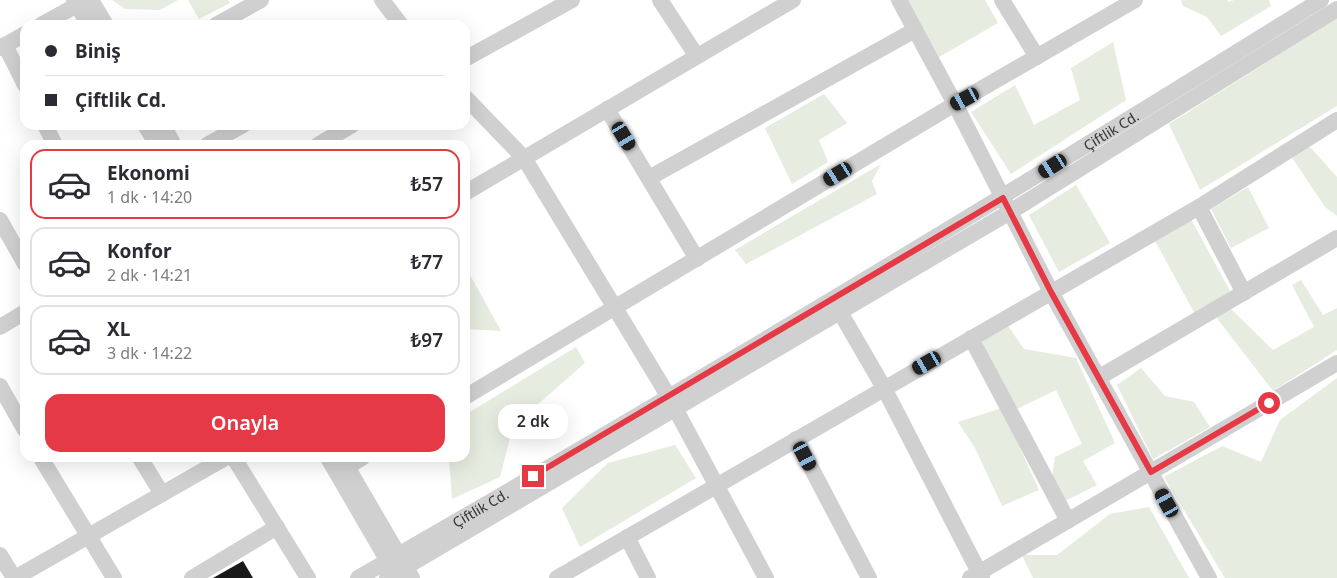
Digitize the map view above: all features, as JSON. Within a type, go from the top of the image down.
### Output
[{"type":"street","points":[[225,20],[261,0]]},
{"type":"street","points":[[382,0],[397,20]]},
{"type":"street","points":[[470,56],[572,0]]},
{"type":"street","points":[[660,0],[696,56]]},
{"type":"street","points":[[470,190],[793,0]]},
{"type":"street","points":[[899,0],[956,104],[1051,292],[1208,578]]},
{"type":"street","points":[[1002,0],[1037,57]]},
{"type":"street","name":"Çiftlik Cd.","points":[[672,404],[840,312],[1321,0]]},
{"type":"street","points":[[50,20],[82,1]]},
{"type":"street","points":[[82,1],[87,20]]},
{"type":"street","points":[[82,1],[101,20]]},
{"type":"street","points":[[470,394],[1037,57],[1124,3]]},
{"type":"street","name":"Çiftlik Cd.","points":[[358,578],[398,570],[672,404],[1337,9]]},
{"type":"street","points":[[649,178],[915,30]]},
{"type":"street","points":[[20,37],[2,46],[20,77]]},
{"type":"street","points":[[470,102],[524,158],[616,307],[672,404],[766,578]]},
{"type":"street","points":[[607,108],[697,259]]},
{"type":"street","points":[[557,578],[1199,207],[1337,120]]},
{"type":"street","points":[[216,140],[233,130]]},
{"type":"street","points":[[326,140],[344,130]]},
{"type":"street","points":[[1199,207],[1244,293]]},
{"type":"street","points":[[0,220],[20,255]]},
{"type":"street","points":[[1098,378],[1337,238]]},
{"type":"street","points":[[840,312],[884,388],[977,576],[1337,363]]},
{"type":"street","points":[[0,327],[20,315]]},
{"type":"street","points":[[970,338],[1068,521]]},
{"type":"street","points":[[0,386],[20,421]]},
{"type":"street","points":[[796,439],[869,578]]},
{"type":"street","points":[[43,462],[87,537],[114,578]]},
{"type":"street","points":[[142,462],[162,494]]},
{"type":"street","points":[[0,555],[14,578],[218,462]]},
{"type":"street","points":[[236,462],[308,578]]},
{"type":"street","points":[[330,462],[398,570]]},
{"type":"street","points":[[344,462],[398,570]]},
{"type":"street","points":[[192,578],[277,527]]},
{"type":"street","points":[[627,538],[648,578]]},
{"type":"shaded area","points":[[112,0],[178,0],[160,10],[125,9]]},
{"type":"shaded area","points":[[188,0],[228,0],[230,3],[199,19]]},
{"type":"shaded area","points":[[907,0],[985,0],[998,23],[939,57]]},
{"type":"shaded area","points":[[1181,0],[1227,0],[1229,2],[1234,0],[1269,0],[1271,6],[1221,36],[1207,17],[1183,6]]},
{"type":"shaded area","points":[[1337,18],[1337,106],[1200,190],[1169,124]]},
{"type":"shaded area","points":[[1113,42],[1126,100],[1011,174],[971,112],[1015,85],[1034,125],[1080,100],[1071,68]]},
{"type":"shaded area","points":[[824,94],[847,123],[819,140],[828,162],[792,184],[765,128]]},
{"type":"shaded area","points":[[1310,147],[1337,177],[1337,216],[1325,207],[1291,156]]},
{"type":"shaded area","points":[[881,164],[872,181],[877,194],[746,264],[735,250]]},
{"type":"shaded area","points":[[1076,185],[1110,243],[1059,272],[1029,215]]},
{"type":"shaded area","points":[[1248,187],[1269,228],[1231,248],[1211,209]]},
{"type":"shaded area","points":[[1191,219],[1230,291],[1195,314],[1154,239]]},
{"type":"shaded area","points":[[470,275],[501,331],[470,329]]},
{"type":"shaded area","points":[[1301,280],[1323,315],[1337,308],[1337,350],[1273,391],[1216,317],[1231,309],[1273,350],[1314,327],[1292,285]]},
{"type":"shaded area","points":[[1006,323],[1024,349],[1076,358],[1115,443],[1083,461],[1097,485],[1065,501],[1052,477],[1055,457],[1082,444],[1056,390],[1017,409],[981,339]]},
{"type":"shaded area","points":[[576,347],[585,363],[513,426],[500,477],[452,499],[449,462],[470,462],[470,412]]},
{"type":"shaded area","points":[[1141,368],[1165,396],[1194,402],[1210,427],[1153,459],[1117,385]]},
{"type":"shaded area","points":[[1337,378],[1337,578],[1225,578],[1164,477],[1222,446],[1261,462],[1280,420]]},
{"type":"shaded area","points":[[1002,408],[1039,490],[1002,506],[975,448],[958,422]]},
{"type":"shaded area","points":[[675,445],[696,478],[580,547],[562,508],[608,463]]},
{"type":"shaded area","points":[[1149,507],[1189,578],[1033,578],[1022,555],[1057,555],[1110,514]]},
{"type":"building","points":[[243,561],[253,578],[213,578]]},
{"type":"route","points":[[533,476],[669,398],[1003,198],[1051,292],[1151,472],[1269,403]]}]
